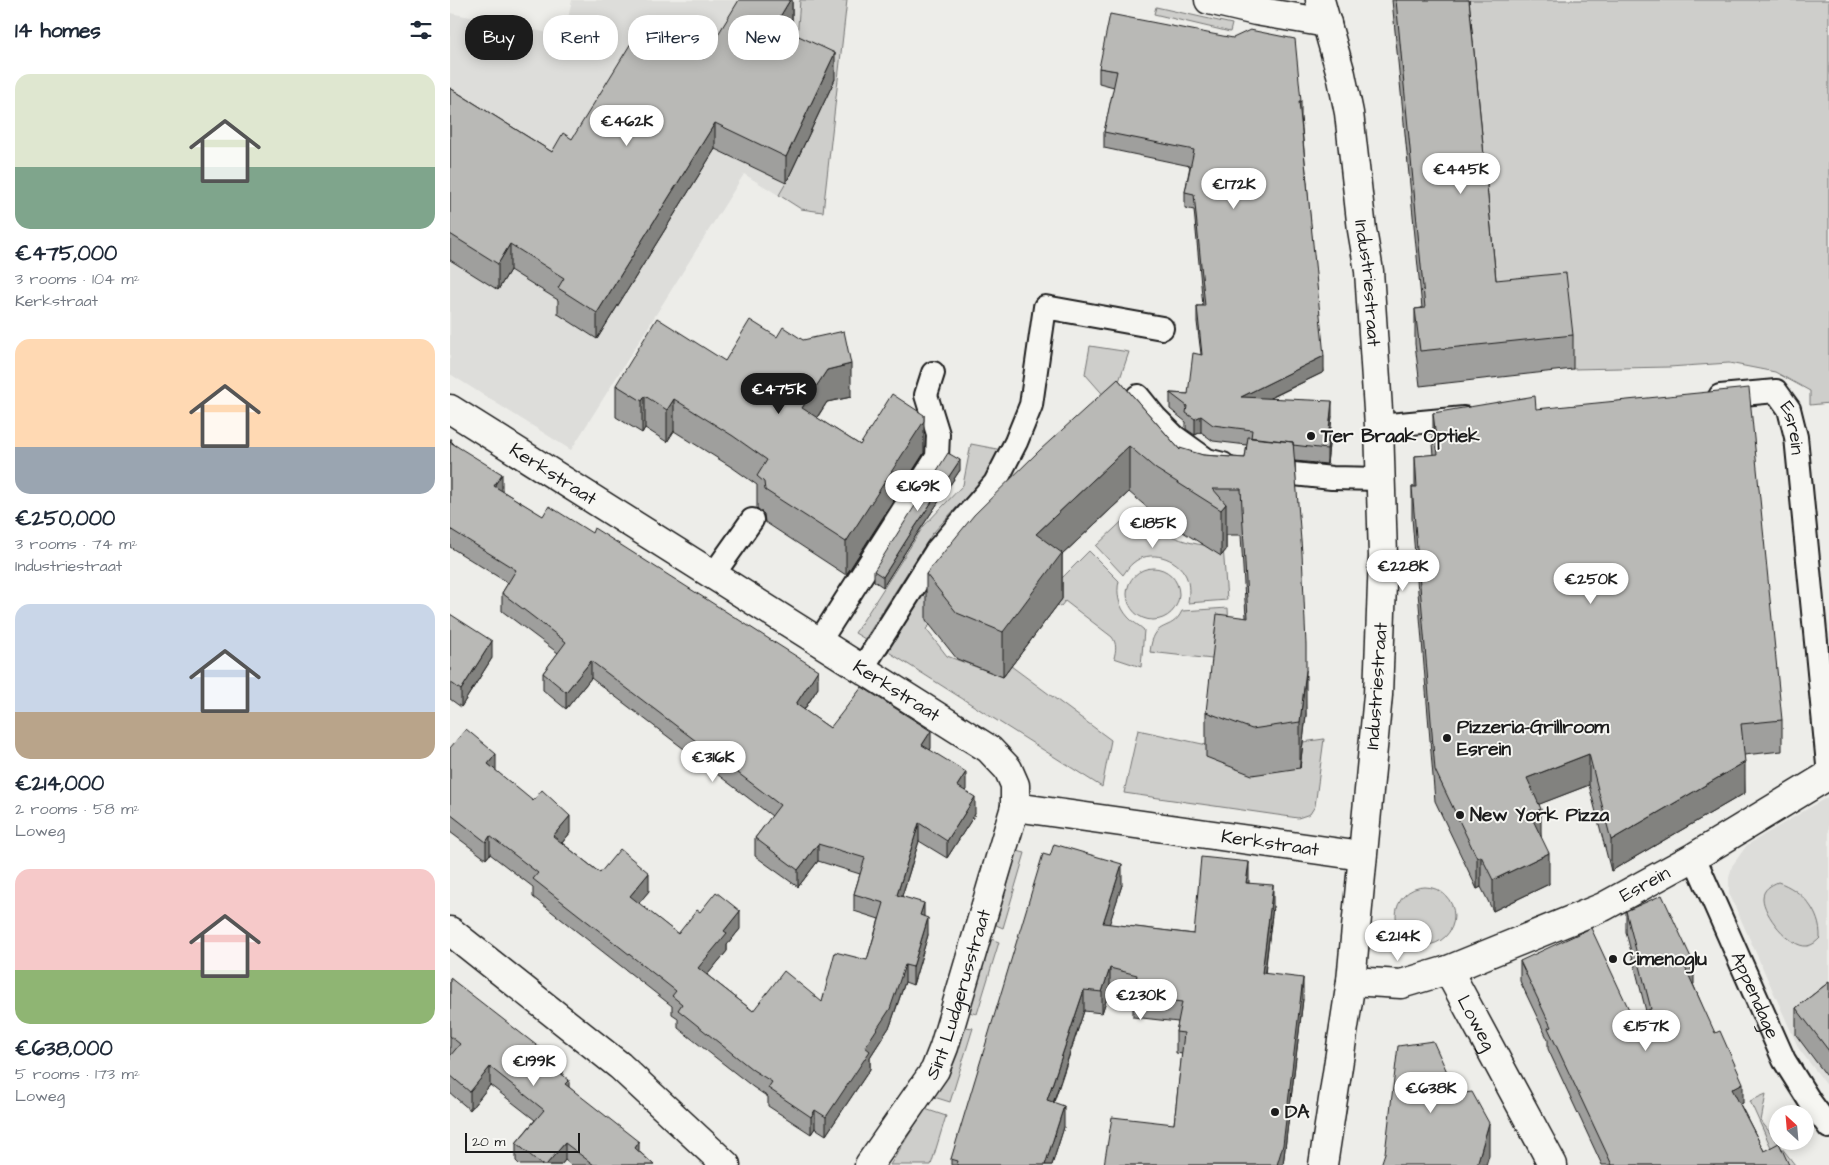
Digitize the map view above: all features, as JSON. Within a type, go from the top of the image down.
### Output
[{"type":"street","points":[[1209,0],[1256,11],[1323,11]]},
{"type":"street","name":"Industriestraat","points":[[1323,11],[1341,74],[1349,112],[1362,230],[1370,271],[1379,426],[1383,556],[1378,695],[1351,982],[1323,1165]]},
{"type":"street","name":"Kerkstraat","points":[[450,409],[988,749],[1008,769],[1016,785],[1015,807],[1362,856]]},
{"type":"street","name":"Esrein","points":[[1448,970],[1603,907],[1694,857],[1829,775]]},
{"type":"street","name":"Sint Ludgerusstraat","points":[[870,1165],[935,1070],[944,1047],[1015,807]]},
{"type":"street","points":[[450,930],[620,1066],[726,1165]]},
{"type":"street","points":[[1351,982],[1401,984],[1448,970]]},
{"type":"street","name":"Loweg","points":[[1448,970],[1553,1165]]},
{"type":"lane","points":[[862,669],[937,550],[995,483],[1008,458],[1031,405],[1044,307],[1162,328]]},
{"type":"lane","points":[[819,642],[937,457],[938,434],[926,395],[933,373]]},
{"type":"lane","name":"Esrein","points":[[1698,398],[1776,391],[1789,409],[1798,455],[1829,775]]},
{"type":"lane","points":[[1138,396],[1175,437],[1207,460],[1250,470],[1332,478],[1381,479]]},
{"type":"lane","points":[[1379,426],[1483,416]]},
{"type":"lane","points":[[713,575],[752,520]]},
{"type":"lane","name":"Appendage","points":[[1694,857],[1784,1060],[1811,1103],[1829,1127]]},
{"type":"shaded area","points":[[572,0],[847,0],[823,212],[801,209],[744,174],[571,450],[450,374],[450,13],[465,16],[465,60],[533,60],[533,30],[543,32],[543,60],[618,60],[618,15],[569,15]]},
{"type":"shaded area","points":[[800,0],[847,0],[823,212],[801,209],[779,195],[786,183],[795,60],[799,60]]},
{"type":"shaded area","points":[[1466,0],[1829,0],[1829,403],[1810,405],[1810,391],[1775,372],[1729,363],[1669,367],[1573,369],[1496,314]]},
{"type":"shaded area","points":[[1156,7],[1232,24],[1230,32],[1154,14]]},
{"type":"shaded area","points":[[1090,346],[1129,352],[1113,399],[1149,434],[1310,485],[1231,492],[1174,475],[1085,374]]},
{"type":"shaded area","points":[[971,444],[1002,450],[991,470],[932,534],[865,639],[855,633],[923,527],[963,485]]},
{"type":"shaded area","points":[[1134,510],[1153,526],[1175,537],[1198,544],[1223,546],[1227,600],[1188,603],[1189,586],[1186,576],[1176,564],[1162,557],[1147,556],[1140,559],[1132,564],[1123,575],[1096,546]]},
{"type":"shaded area","points":[[959,537],[930,625],[926,629],[947,656],[1003,677],[1011,666],[1111,740],[1102,787],[887,651]]},
{"type":"shaded area","points":[[1089,551],[1119,581],[1118,595],[1122,609],[1130,619],[1144,630],[1141,667],[1114,658],[1116,647],[1112,637],[1065,601],[1061,606],[1038,602]]},
{"type":"shaded area","points":[[1148,568],[1158,568],[1167,572],[1175,580],[1179,594],[1175,608],[1167,616],[1158,620],[1148,620],[1139,616],[1131,608],[1127,599],[1127,589],[1131,580],[1139,572]]},
{"type":"shaded area","points":[[1228,608],[1231,677],[1212,659],[1150,652],[1155,634],[1178,618],[1182,611]]},
{"type":"shaded area","points":[[1138,730],[1300,768],[1303,742],[1324,739],[1315,806],[1310,814],[1298,818],[1124,793]]},
{"type":"shaded area","points":[[1829,796],[1829,1088],[1799,1049],[1729,893],[1729,878],[1732,866],[1747,845]]},
{"type":"shaded area","points":[[1017,851],[1025,853],[1003,928],[996,925]]},
{"type":"shaded area","points":[[1778,882],[1795,890],[1813,911],[1817,919],[1820,938],[1813,944],[1807,946],[1793,942],[1779,929],[1767,913],[1763,898],[1764,892]]},
{"type":"shaded area","points":[[1425,887],[1436,889],[1449,900],[1454,916],[1452,927],[1441,940],[1425,945],[1414,943],[1401,932],[1396,916],[1398,905],[1409,892]]},
{"type":"shaded area","points":[[991,939],[999,942],[977,1014],[969,1012]]},
{"type":"shaded area","points":[[965,1027],[973,1028],[950,1102],[934,1097],[950,1072]]},
{"type":"shaded area","points":[[1766,1094],[1761,1121],[1769,1131],[1769,1143],[1750,1101]]},
{"type":"shaded area","points":[[925,1109],[946,1116],[931,1165],[890,1165]]},
{"type":"shaded area","points":[[1772,1150],[1783,1150],[1795,1165],[1779,1165]]},
{"type":"building","points":[[739,0],[790,0],[781,15],[730,15]]},
{"type":"building","points":[[1396,0],[1469,0],[1496,280],[1566,273],[1573,335],[1420,351],[1415,309],[1425,308]]},
{"type":"building","points":[[1110,14],[1233,38],[1250,30],[1295,39],[1301,101],[1299,101],[1324,356],[1241,397],[1332,401],[1327,449],[1293,445],[1293,442],[1251,438],[1252,430],[1213,425],[1201,416],[1195,419],[1186,413],[1187,406],[1170,393],[1188,394],[1193,353],[1202,355],[1197,306],[1205,306],[1194,194],[1185,192],[1194,150],[1104,132],[1117,71],[1099,68]]},
{"type":"building","points":[[728,18],[728,60],[799,60],[799,36],[835,53],[786,157],[715,123],[597,313],[558,288],[564,278],[510,244],[498,264],[450,234],[450,88],[552,152],[563,133],[572,139],[628,48],[628,60],[718,60],[718,34]]},
{"type":"building","points":[[657,318],[725,361],[750,320],[777,337],[783,327],[803,340],[844,331],[851,364],[827,370],[802,408],[860,445],[892,394],[924,415],[924,421],[846,542],[765,490],[764,482],[757,476],[767,460],[733,436],[674,399],[667,410],[645,396],[642,401],[616,385]]},
{"type":"building","points":[[1118,379],[1180,450],[1180,448],[1203,455],[1245,458],[1248,437],[1293,442],[1302,553],[1306,645],[1306,670],[1300,722],[1252,729],[1206,712],[1217,614],[1248,618],[1241,489],[1213,489],[1226,504],[1221,510],[1156,469],[1129,446],[1036,534],[1062,553],[1003,632],[957,613],[926,574],[974,515],[1040,450]]},
{"type":"building","points":[[1749,388],[1782,720],[1741,724],[1745,762],[1611,840],[1589,754],[1527,778],[1541,809],[1530,814],[1549,853],[1493,880],[1481,856],[1477,858],[1435,770],[1412,487],[1417,487],[1415,456],[1438,454],[1433,413],[1535,396],[1536,409]]},
{"type":"building","points":[[450,442],[502,474],[494,486],[543,516],[549,506],[592,533],[594,528],[818,670],[796,704],[830,728],[862,687],[931,731],[922,745],[966,772],[957,786],[975,797],[947,841],[919,823],[897,895],[924,903],[920,915],[928,918],[913,967],[905,965],[890,1009],[865,1047],[870,1051],[826,1117],[815,1110],[811,1117],[768,1088],[772,1082],[753,1070],[678,1010],[682,1004],[672,996],[676,991],[533,879],[538,873],[490,836],[486,842],[450,814],[450,748],[466,729],[496,754],[488,764],[533,801],[542,790],[570,816],[553,836],[600,873],[620,849],[649,873],[630,896],[678,934],[697,910],[700,912],[716,892],[740,911],[724,931],[727,933],[698,968],[753,1011],[784,971],[822,1002],[835,952],[867,960],[884,903],[854,894],[865,858],[818,844],[798,870],[755,838],[780,805],[591,661],[566,692],[543,673],[566,642],[502,593],[516,570],[450,529]]},
{"type":"building","points":[[948,453],[960,460],[883,577],[874,571]]},
{"type":"building","points":[[450,614],[492,641],[461,690],[450,682]]},
{"type":"building","points":[[1054,844],[1122,864],[1103,923],[1194,934],[1201,857],[1249,862],[1246,883],[1273,885],[1262,973],[1303,978],[1283,1145],[1277,1165],[1104,1165],[1112,1117],[1174,1124],[1184,1033],[1176,1032],[1182,1002],[1133,996],[1137,975],[1110,968],[1102,992],[1084,990],[1047,1100],[1064,1106],[1045,1165],[957,1165],[958,1161],[951,1159],[1043,854],[1050,856]]},
{"type":"building","points":[[1662,895],[1694,964],[1685,967],[1715,1033],[1720,1031],[1743,1083],[1732,1089],[1764,1151],[1769,1148],[1769,1150],[1782,1150],[1789,1165],[1612,1165],[1548,1028],[1551,1027],[1520,961],[1591,928],[1632,1016],[1651,1009],[1626,911]]},
{"type":"building","points":[[450,978],[563,1066],[559,1072],[569,1080],[565,1084],[639,1142],[635,1148],[654,1165],[594,1165],[565,1143],[546,1165],[542,1165],[516,1143],[544,1110],[490,1067],[470,1092],[450,1075],[450,1056],[460,1044],[450,1036]]},
{"type":"building","points":[[1829,982],[1829,1051],[1796,1008]]},
{"type":"building","points":[[1433,1041],[1457,1094],[1472,1092],[1489,1123],[1477,1165],[1381,1165],[1385,1153],[1398,1046]]},
{"type":"place","name":"Ter Braak Optiek","points":[[1311,436]]},
{"type":"place","name":"Pizzeria-Grillroom Esrein","points":[[1447,738]]},
{"type":"place","name":"New York Pizza","points":[[1460,815]]},
{"type":"place","name":"Cimenoglu","points":[[1613,959]]},
{"type":"place","name":"DA","points":[[1275,1112]]}]
